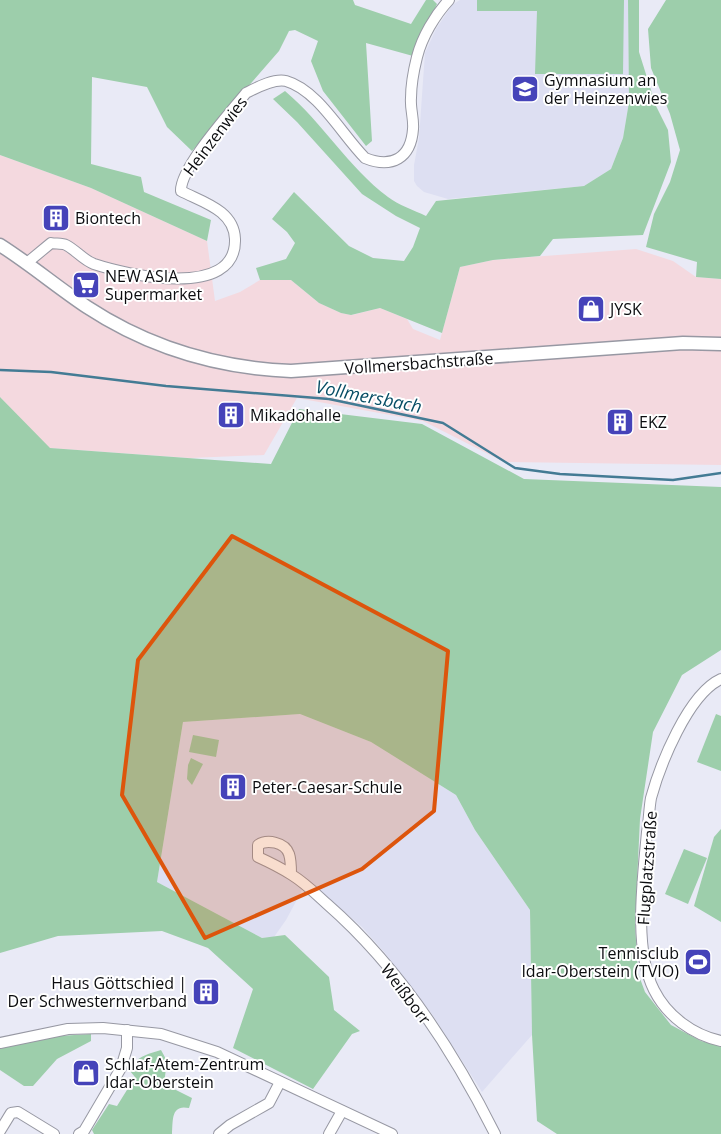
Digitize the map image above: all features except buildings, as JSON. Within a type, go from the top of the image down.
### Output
[{"type":"main road","name":"Vollmersbachstraße","points":[[0,245],[28,262],[86,306],[114,323],[157,344],[193,356],[270,370],[322,370],[683,342],[721,344]]},
{"type":"street","name":"Heinzenwies","points":[[28,262],[50,243],[65,245],[93,263],[142,276],[201,277],[220,269],[228,261],[234,250],[234,235],[230,222],[222,212],[181,191],[181,182],[192,163],[246,93],[258,86],[284,81],[309,92],[366,158],[378,163],[395,161],[402,157],[409,147],[413,129],[411,98],[417,56],[430,27],[449,0]]},
{"type":"street","name":"Flugplatzstraße","points":[[721,679],[694,702],[671,742],[651,799],[645,853],[642,926],[645,967],[654,991],[678,1020],[703,1037],[721,1041]]},
{"type":"street","name":"Weißborr","points":[[291,874],[352,926],[398,982],[453,1058],[472,1088],[495,1134]]},
{"type":"street","points":[[0,1043],[68,1029],[127,1030],[161,1034],[196,1044],[392,1134]]},
{"type":"street","points":[[80,1134],[84,1131],[121,1068],[127,1048],[127,1030]]},
{"type":"street","points":[[219,1134],[230,1124],[269,1103],[280,1082]]},
{"type":"street","points":[[329,1134],[342,1111]]},
{"type":"street","points":[[0,1131],[11,1113],[18,1112],[54,1134]]},
{"type":"highlighted area","points":[[232,536],[448,651],[434,811],[362,869],[205,938],[122,795],[138,660]]},
{"type":"shaded area","name":"Gymnasium an der Heinzenwies","points":[[460,0],[628,0],[629,102],[623,138],[611,169],[584,186],[448,199],[424,192],[417,186],[414,181],[414,165],[419,138],[425,53],[436,29],[452,5]]},
{"type":"shaded area","points":[[0,155],[91,188],[207,241],[215,301],[240,292],[260,280],[291,280],[319,303],[341,313],[352,315],[380,308],[407,319],[413,329],[440,340],[460,267],[493,260],[636,249],[673,261],[696,277],[721,279],[721,465],[504,462],[423,421],[297,398],[264,455],[190,458],[49,448],[0,397]]},
{"type":"shaded area","points":[[300,714],[371,742],[456,795],[475,830],[530,910],[532,1035],[482,1092],[432,1014],[385,953],[362,927],[307,881],[286,920],[274,937],[262,938],[157,882],[183,722]]},
{"type":"green space","points":[[0,0],[353,0],[355,5],[411,24],[426,0],[433,0],[437,4],[413,56],[366,43],[372,141],[366,146],[323,91],[311,61],[318,41],[295,30],[289,31],[279,51],[192,151],[167,127],[147,87],[92,77],[91,164],[141,177],[144,192],[211,220],[207,241],[91,188],[0,155]]},
{"type":"green space","points":[[477,0],[624,0],[623,74],[535,74],[537,11],[477,11]]},
{"type":"green space","points":[[628,0],[639,0],[639,52],[656,106],[668,130],[671,162],[643,235],[553,239],[540,256],[493,260],[460,267],[442,333],[380,308],[351,315],[341,313],[319,303],[291,280],[260,280],[256,268],[286,259],[295,243],[287,232],[272,219],[294,192],[349,246],[373,258],[404,261],[413,247],[420,228],[396,216],[362,194],[297,122],[273,99],[285,91],[312,117],[348,159],[374,185],[396,202],[426,216],[436,201],[584,186],[611,169],[623,138],[629,102]]},
{"type":"green space","points":[[666,0],[721,0],[721,279],[696,277],[697,262],[646,247],[654,214],[670,182],[680,150],[670,114],[651,68],[648,29]]},
{"type":"green space","points":[[0,397],[50,448],[271,464],[299,409],[422,424],[524,479],[721,487],[721,650],[682,675],[653,732],[640,819],[635,924],[638,973],[645,992],[671,1025],[701,1041],[721,1046],[721,1134],[557,1134],[537,1121],[532,1035],[530,910],[475,830],[456,795],[371,742],[300,714],[183,722],[157,882],[262,938],[285,935],[329,977],[334,1010],[360,1031],[352,1034],[313,1089],[233,1048],[253,989],[208,948],[162,931],[58,936],[0,953]]},
{"type":"green space","points":[[716,714],[721,716],[721,771],[697,762]]},
{"type":"green space","points":[[193,735],[219,740],[216,757],[189,752]]},
{"type":"green space","points":[[191,758],[203,764],[192,785],[187,779],[188,765]]},
{"type":"green space","points":[[721,829],[721,922],[694,906],[714,837]]},
{"type":"green space","points":[[684,849],[707,858],[688,904],[665,894]]},
{"type":"green space","points":[[91,1034],[91,1041],[57,1059],[33,1086],[24,1086],[0,1070],[0,1049],[5,1047],[58,1036]]},
{"type":"green space","points":[[161,1050],[167,1061],[164,1084],[192,1098],[189,1108],[179,1108],[174,1114],[172,1134],[94,1134],[92,1130],[109,1104],[117,1106],[135,1077],[130,1071],[135,1062],[142,1057]]},
{"type":"waterway","name":"Vollmersbach","points":[[0,370],[51,372],[166,386],[329,399],[443,423],[515,468],[560,474],[673,480],[721,473]]},
{"type":"place","name":"Gymnasium an der Heinzenwies","points":[[525,89]]},
{"type":"place","name":"Biontech","points":[[56,218]]},
{"type":"place","name":"NEW ASIA Supermarket","points":[[86,285]]},
{"type":"place","name":"JYSK","points":[[591,309]]},
{"type":"place","name":"Mikadohalle","points":[[231,415]]},
{"type":"place","name":"EKZ","points":[[620,422]]},
{"type":"place","name":"Peter-Caesar-Schule","points":[[233,787]]},
{"type":"place","name":"Tennisclub Idar-Oberstein (TVIO)","points":[[698,962]]},
{"type":"place","name":"Haus Göttschied | Der Schwesternverband","points":[[206,992]]},
{"type":"place","name":"Schlaf-Atem-Zentrum Idar-Oberstein","points":[[86,1073]]}]
